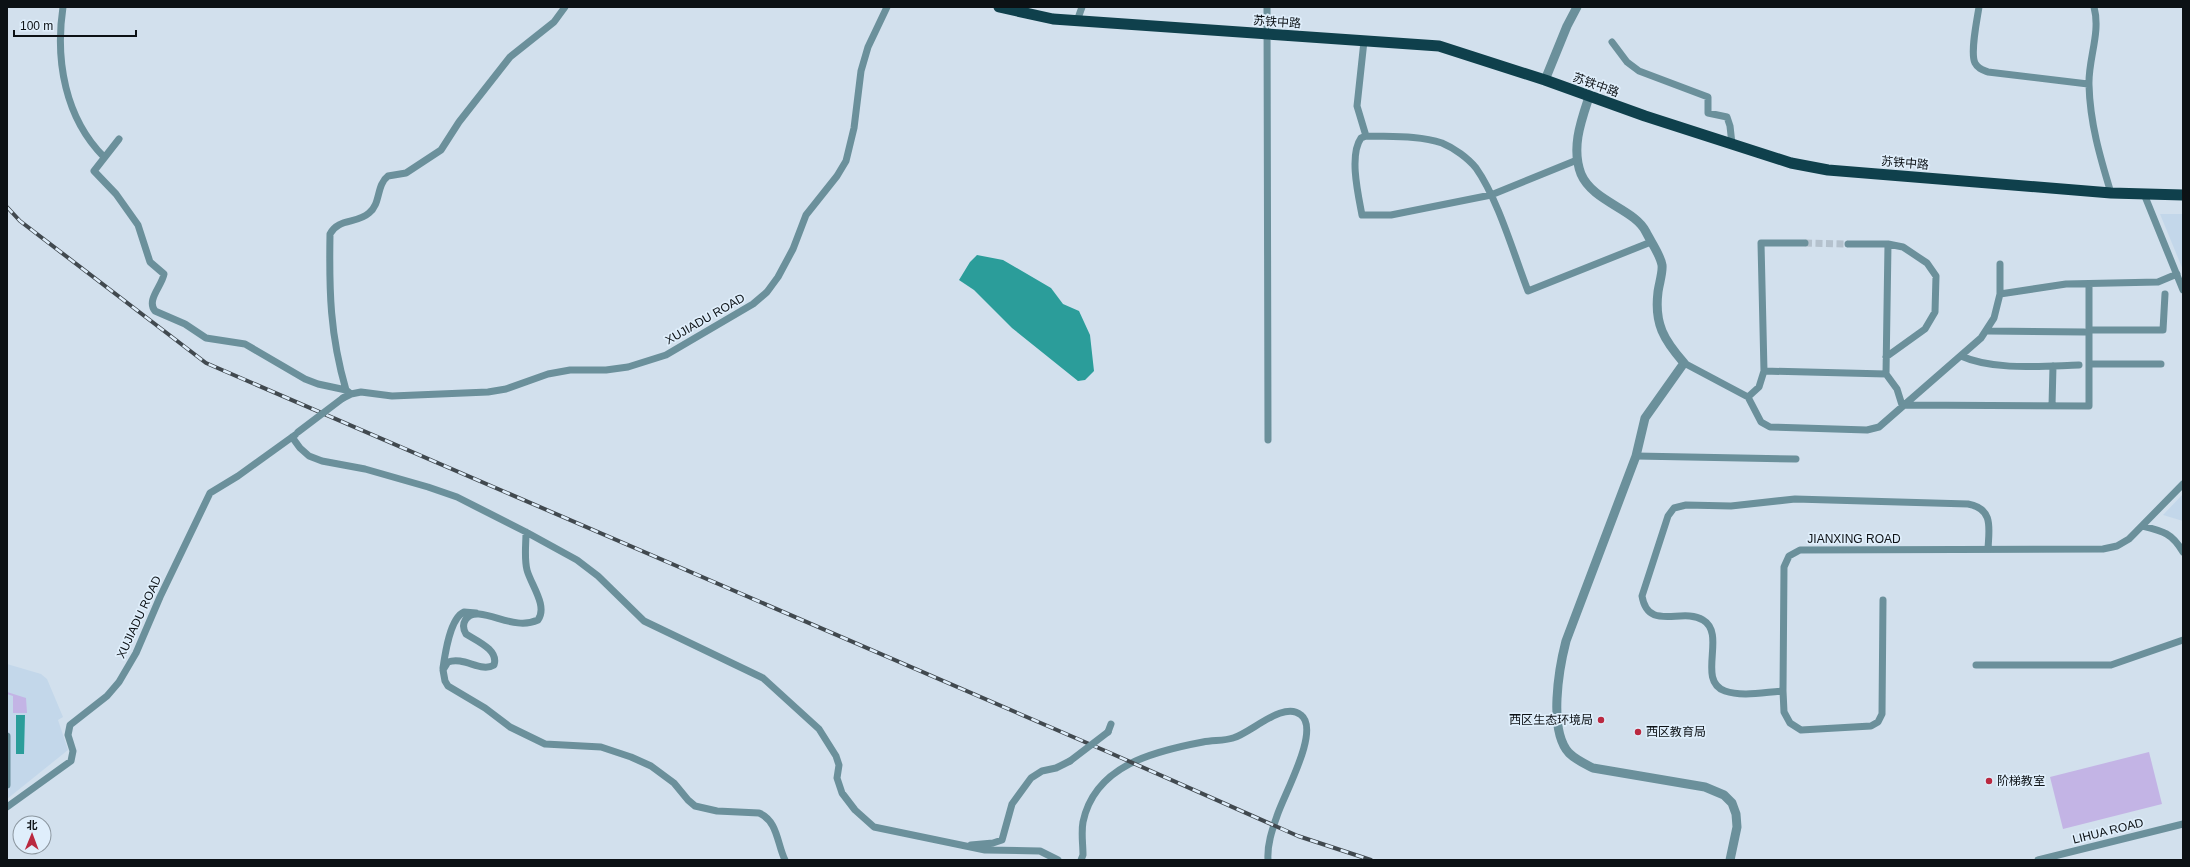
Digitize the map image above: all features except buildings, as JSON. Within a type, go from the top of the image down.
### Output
[{"type":"highway","name":"苏铁中路","points":[[999,7],[1053,19],[1439,46],[1545,80],[1589,97],[1790,163],[1828,170],[2111,193],[2183,195]]},
{"type":"street","points":[[63,7],[60,64],[64,85],[73,110],[92,145],[104,157]]},
{"type":"street","points":[[349,392],[332,334],[329,291],[330,234],[333,227],[364,217],[370,213],[375,206],[380,185],[388,176],[406,173],[441,150],[459,122],[510,57],[554,22],[565,7]]},
{"type":"street","name":"XUJIADU ROAD","points":[[7,807],[71,761],[73,751],[68,735],[70,725],[107,696],[119,682],[136,653],[160,597],[210,493],[238,476],[349,392],[392,396],[488,392],[506,389],[548,374],[570,370],[606,370],[628,368],[666,355],[753,304],[767,292],[778,277],[793,250],[806,215],[837,176],[846,161],[854,128],[861,71],[868,47],[887,7]]},
{"type":"street","points":[[1077,21],[1082,7]]},
{"type":"street","points":[[1268,7],[1266,34],[1268,440]]},
{"type":"street","points":[[1545,80],[1567,26],[1577,7]]},
{"type":"street","points":[[1979,7],[1974,54],[1975,63],[1980,69],[1988,72],[2088,84]]},
{"type":"street","points":[[2094,7],[2097,18],[2088,84],[2093,130],[2111,193]]},
{"type":"street","points":[[1364,41],[1357,106],[1359,117],[1366,136]]},
{"type":"street","points":[[1612,42],[1627,62],[1639,70],[1708,97],[1708,113],[1727,117],[1730,126],[1732,144]]},
{"type":"street","points":[[1589,97],[1580,128],[1577,145],[1578,160],[1582,175],[1590,187],[1634,218],[1645,229],[1662,265],[1657,316],[1662,332],[1670,347],[1684,363],[1748,397],[1761,422],[1770,427],[1867,430],[1878,426],[1961,356],[1988,331],[1994,318],[2000,294],[2000,264]]},
{"type":"street","points":[[1578,160],[1491,195],[1391,214],[1362,215],[1357,189],[1355,151],[1361,138],[1366,136],[1425,139],[1443,144],[1460,153],[1475,168],[1491,195],[1528,291],[1651,242]]},
{"type":"street","points":[[119,139],[94,168],[95,174],[116,194],[138,225],[150,262],[164,274],[152,300],[152,308],[155,311],[185,324],[206,338],[245,344],[305,379],[349,392]]},
{"type":"street","points":[[2144,194],[2183,290]]},
{"type":"street","points":[[1748,397],[1759,387],[1764,371],[1761,243],[1805,243]]},
{"type":"street","points":[[1848,244],[1888,244],[1903,247],[1926,263],[1936,276],[1935,312],[1925,329],[1886,356]]},
{"type":"street","points":[[1888,244],[1886,374],[1897,389],[1902,405]]},
{"type":"street","points":[[2000,294],[2066,284],[2158,282],[2177,274]]},
{"type":"street","points":[[1902,405],[2089,406],[2089,364],[2086,331],[2089,284]]},
{"type":"street","points":[[1988,331],[2163,330],[2165,294]]},
{"type":"street","points":[[1961,356],[1973,362],[1988,364],[2053,366],[2079,365]]},
{"type":"street","points":[[1684,363],[1645,418],[1636,456],[1566,641],[1561,662],[1558,687],[1559,729],[1569,753],[1580,762],[1593,768],[1705,788],[1724,795],[1732,803],[1736,814],[1737,827],[1730,860]]},
{"type":"street","points":[[2089,364],[2161,364]]},
{"type":"street","points":[[2052,406],[2053,366]]},
{"type":"street","points":[[1764,371],[1886,374]]},
{"type":"street","points":[[295,434],[300,448],[309,456],[322,461],[365,469],[457,497],[526,532],[577,560],[598,576],[644,621],[746,668],[772,684],[819,729],[836,756],[839,765],[837,778],[842,793],[854,810],[867,822],[882,830],[963,846],[1002,852],[1040,851],[1058,860]]},
{"type":"street","points":[[1636,456],[1796,459]]},
{"type":"street","name":"JIANXING ROAD","points":[[1883,600],[1882,714],[1878,722],[1871,726],[1801,730],[1790,723],[1784,712],[1783,691],[1784,567],[1789,556],[1800,550],[2103,549],[2118,546],[2129,539],[2183,484]]},
{"type":"street","points":[[1783,691],[1735,692],[1716,686],[1712,676],[1712,636],[1710,626],[1703,620],[1694,617],[1652,614],[1644,607],[1642,596],[1668,516],[1674,508],[1686,505],[1732,506],[1795,500],[1968,504],[1977,506],[1985,512],[1989,521],[1988,549]]},
{"type":"street","points":[[2142,526],[2164,531],[2177,543],[2183,552]]},
{"type":"street","points":[[526,532],[525,558],[527,570],[540,604],[540,616],[538,620],[526,623],[513,622],[469,611],[460,614],[456,620],[447,646],[443,670],[445,681],[455,692],[531,738],[546,744],[601,747],[631,756],[663,774],[695,806],[717,811],[759,813],[764,815],[776,831],[785,860]]},
{"type":"street","points":[[443,670],[448,662],[454,660],[466,661],[486,667],[494,665],[495,657],[493,653],[466,634],[464,630],[465,620],[468,616],[480,614]]},
{"type":"street","points":[[1976,665],[2111,665],[2183,640]]},
{"type":"street","points":[[1082,860],[1083,822],[1092,799],[1103,782],[1111,775],[1146,756],[1205,742],[1234,738],[1260,725],[1273,716],[1291,711],[1300,714],[1306,720],[1308,729],[1307,738],[1296,770],[1277,815],[1267,849],[1268,860]]},
{"type":"street","points":[[963,846],[993,843],[1002,840],[1012,804],[1031,778],[1042,771],[1056,768],[1070,760],[1108,732],[1111,724]]},
{"type":"street","points":[[7,736],[7,785]]},
{"type":"street","name":"LIHUA ROAD","points":[[2038,860],[2183,824]]},
{"type":"shaded area","points":[[2160,214],[2183,214],[2183,270]]},
{"type":"shaded area","points":[[977,255],[1003,260],[1051,288],[1063,304],[1079,311],[1090,335],[1094,371],[1085,380],[1078,381],[1012,328],[974,290],[959,280],[970,262]]},
{"type":"shaded area","points":[[2183,494],[2183,521],[2163,515]]},
{"type":"shaded area","points":[[7,664],[41,674],[47,679],[63,717],[58,720],[68,750],[7,799]]},
{"type":"shaded area","points":[[7,692],[26,698],[27,713],[13,713],[13,696],[7,694]]},
{"type":"shaded area","points":[[16,715],[25,715],[24,754],[16,754]]},
{"type":"shaded area","points":[[2149,752],[2162,804],[2063,829],[2050,777]]},
{"type":"tunnel","points":[[1805,243],[1848,244]]},
{"type":"railway","points":[[7,207],[20,221],[206,363],[1108,752],[1298,836],[1371,860]]},
{"type":"place","name":"西区生态环境局","points":[[1601,720]]},
{"type":"place","name":"西区教育局","points":[[1638,732]]},
{"type":"place","name":"阶梯教室","points":[[1989,781]]}]
